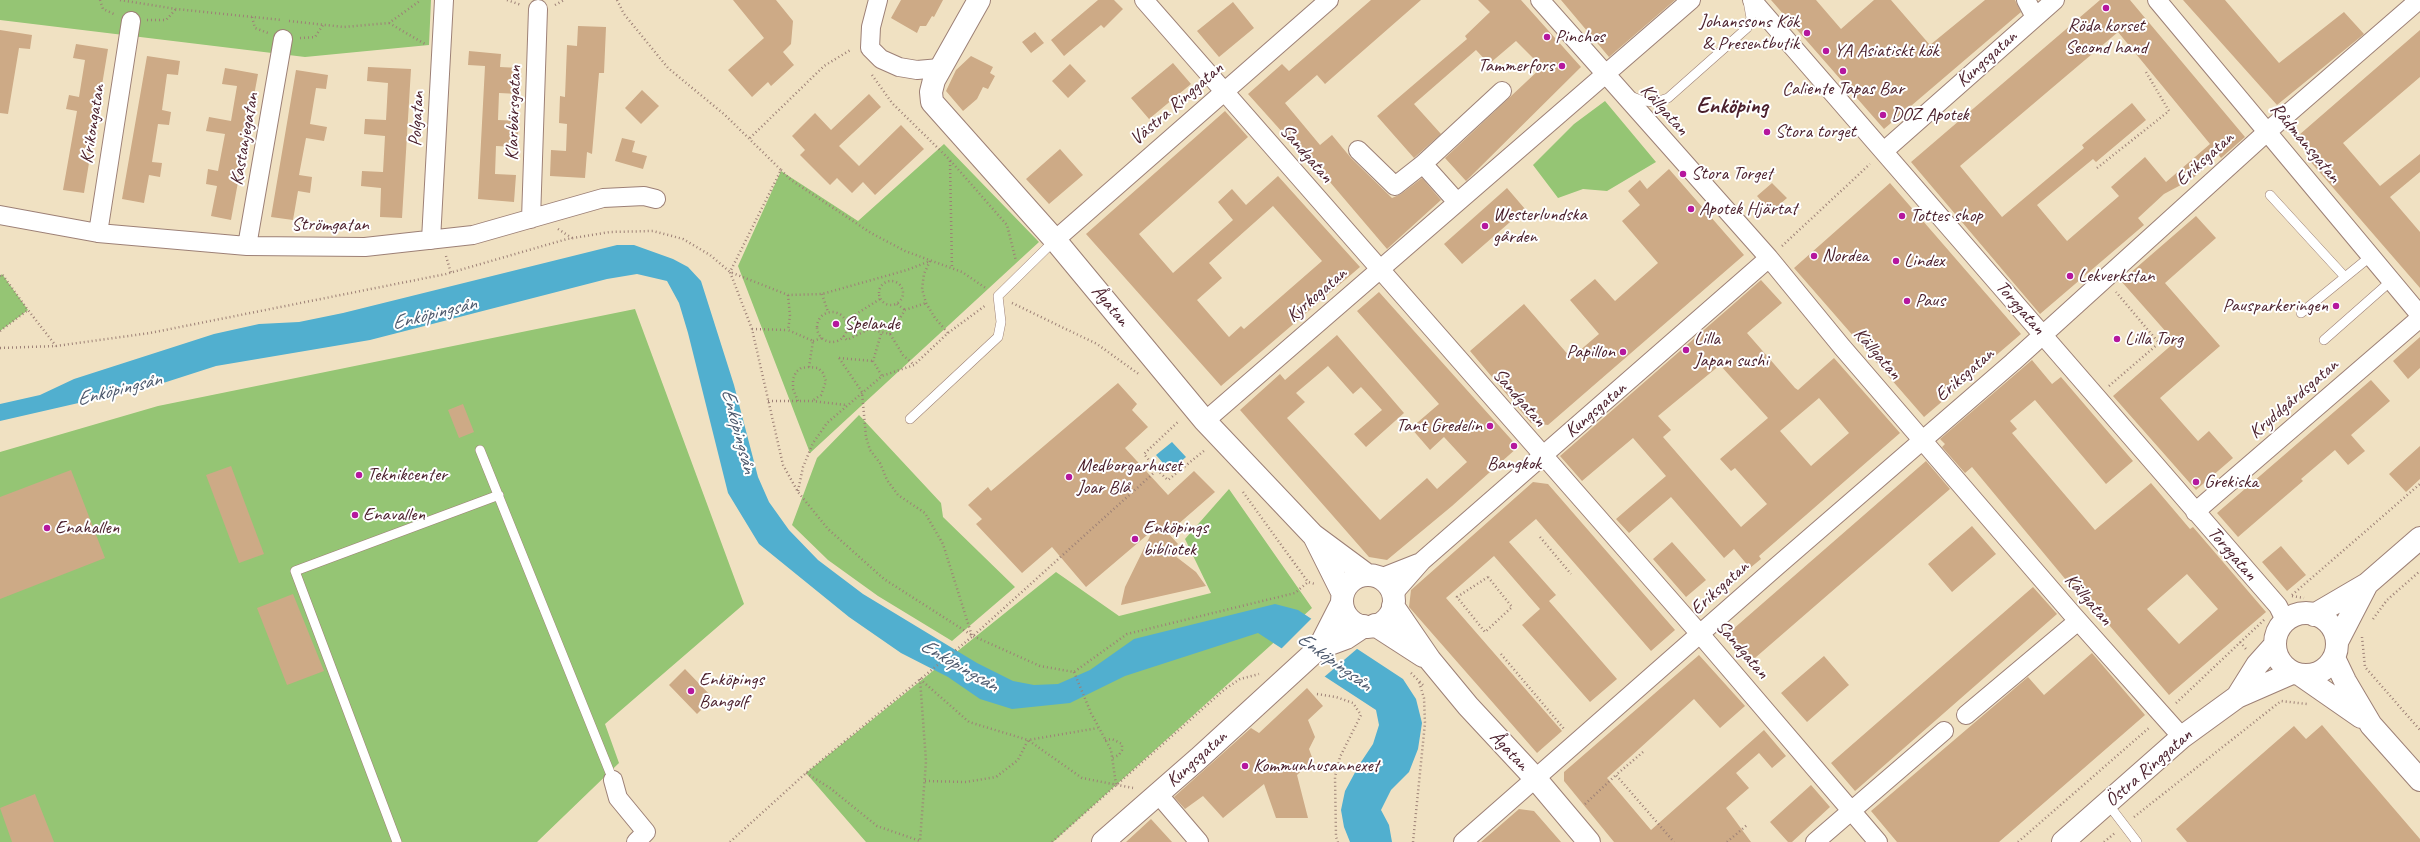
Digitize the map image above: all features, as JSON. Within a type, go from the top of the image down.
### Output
[{"type":"street","name":"Polgatan","points":[[431,240],[444,0]]},
{"type":"street","points":[[878,0],[864,51],[899,67],[917,70],[940,68]]},
{"type":"street","name":"Ågatan","points":[[979,0],[940,68],[931,92],[932,102],[1055,240],[1205,421],[1314,535],[1383,588],[1430,660],[1468,706],[1535,778],[1589,842]]},
{"type":"street","name":"Sandgatan","points":[[1144,0],[1224,90],[1378,270],[1700,634],[1878,842]]},
{"type":"street","name":"Västra Ringgatan","points":[[1055,240],[1224,90],[1329,0]]},
{"type":"street","name":"Källgatan","points":[[1540,0],[1769,258],[1842,347],[1923,439],[2078,621],[2182,736]]},
{"type":"street","name":"Kyrkogatan","points":[[1205,421],[1691,0]]},
{"type":"street","name":"Torggatan","points":[[1752,0],[2278,606],[2285,620]]},
{"type":"street","points":[[2026,0],[2034,17]]},
{"type":"street","name":"Kungsgatan","points":[[1884,151],[2055,0]]},
{"type":"street","name":"Rådmansgatan","points":[[2156,0],[2268,131],[2420,315]]},
{"type":"street","name":"Eriksgatan","points":[[1463,842],[1535,778],[1577,744],[1700,634],[2043,335],[2268,131],[2419,0]]},
{"type":"street","name":"Klarbärsgatan","points":[[531,219],[538,9]]},
{"type":"street","name":"Krikongatan","points":[[98,233],[130,21]]},
{"type":"street","name":"Kastanjegatan","points":[[247,246],[283,39]]},
{"type":"street","points":[[1358,150],[1395,186],[1423,164],[1502,91]]},
{"type":"street","points":[[1423,164],[1457,202]]},
{"type":"street","name":"Strömgatan","points":[[0,215],[98,233],[247,246],[365,247],[473,235],[603,198],[644,196],[656,199]]},
{"type":"street","name":"Kungsgatan","points":[[1383,588],[1422,561],[1769,258]]},
{"type":"street","name":"Kryddgårdsgatan","points":[[2195,512],[2420,318]]},
{"type":"street","name":"Ågatan","points":[[1314,535],[1349,618],[1369,626],[1430,660]]},
{"type":"street","points":[[2314,615],[2367,584],[2420,538]]},
{"type":"street","points":[[1352,580],[1383,588],[1387,618],[1369,626],[1337,632],[1342,599],[1352,580]]},
{"type":"street","points":[[2297,674],[2312,675],[2322,671],[2335,650],[2367,584]]},
{"type":"street","points":[[2336,687],[2334,631],[2329,623],[2314,615],[2298,614],[2285,620],[2275,635],[2274,646],[2278,659],[2284,668],[2336,687],[2420,780]]},
{"type":"street","points":[[1966,715],[2078,621]]},
{"type":"street","name":"Kungsgatan","points":[[1103,842],[1337,632]]},
{"type":"street","name":"Östra Ringgatan","points":[[2237,697],[2257,665],[2274,646]]},
{"type":"street","name":"Östra Ringgatan","points":[[2063,842],[2108,804],[2182,736],[2237,697],[2297,674]]},
{"type":"street","points":[[1815,842],[1851,809],[1944,731]]},
{"type":"street","points":[[613,780],[618,798],[644,839]]},
{"type":"street","points":[[1158,794],[1199,842]]},
{"type":"lane","points":[[1620,91],[1643,101],[1656,102],[1668,98],[1747,28],[1751,18],[1748,0]]},
{"type":"lane","points":[[2270,195],[2345,277]]},
{"type":"lane","points":[[910,419],[998,337],[1001,322],[998,296],[1019,273],[1055,240]]},
{"type":"lane","points":[[2301,313],[2371,256]]},
{"type":"lane","points":[[2324,340],[2392,280]]},
{"type":"lane","points":[[480,450],[613,780]]},
{"type":"lane","points":[[397,842],[295,571],[498,495]]},
{"type":"lane","points":[[2108,804],[2137,842]]},
{"type":"path","points":[[100,0],[103,9],[130,21],[166,20],[176,9]]},
{"type":"path","points":[[120,0],[176,9],[344,27],[389,23],[421,0]]},
{"type":"path","points":[[617,0],[624,14],[668,68],[750,138],[791,180],[871,233],[905,251],[962,272],[998,296],[1096,344],[1146,379]]},
{"type":"path","points":[[252,17],[255,28],[283,39],[315,37],[323,25]]},
{"type":"path","points":[[389,23],[442,55]]},
{"type":"path","points":[[750,138],[824,66],[843,53],[853,49],[864,51]]},
{"type":"path","points":[[853,49],[864,51]]},
{"type":"path","points":[[2097,168],[2169,111],[2146,72]]},
{"type":"path","points":[[870,73],[892,103],[950,160],[1007,225],[1019,273]]},
{"type":"path","points":[[1769,258],[1884,151]]},
{"type":"path","points":[[950,160],[952,269]]},
{"type":"path","points":[[780,170],[730,272],[752,328],[783,465],[798,492],[828,529],[884,579],[972,636],[1040,666],[1074,672],[1127,634],[1295,593],[1308,582]]},
{"type":"path","points":[[0,348],[56,346],[150,334],[438,276],[567,239],[610,232],[653,231],[683,239],[710,255],[730,272],[788,295],[822,294],[907,270],[930,261]]},
{"type":"path","points":[[930,261],[924,274],[922,289],[926,303],[948,333]]},
{"type":"path","points":[[0,276],[2,274],[56,346]]},
{"type":"path","points":[[885,276],[886,282]]},
{"type":"path","points":[[2096,397],[2134,366],[2159,342],[2103,279]]},
{"type":"path","points":[[880,299],[880,287],[886,282],[894,281],[901,286],[903,294],[897,304]]},
{"type":"path","points":[[822,294],[828,313]]},
{"type":"path","points":[[788,295],[790,316],[788,330]]},
{"type":"path","points":[[798,492],[803,466],[813,443],[828,423],[882,376],[914,365],[948,333],[998,296]]},
{"type":"path","points":[[880,299],[886,304],[897,304],[905,310]]},
{"type":"path","points":[[845,321],[880,299]]},
{"type":"path","points":[[890,334],[905,310],[926,303]]},
{"type":"path","points":[[0,331],[28,310]]},
{"type":"path","points":[[828,313],[840,315],[845,321],[846,330],[843,336],[833,342],[822,338],[817,331],[818,322],[828,313]]},
{"type":"path","points":[[752,328],[788,330],[814,341],[822,338]]},
{"type":"path","points":[[843,336],[847,340],[869,329],[881,334],[890,334]]},
{"type":"path","points":[[872,361],[881,334]]},
{"type":"path","points":[[890,334],[903,354],[914,365]]},
{"type":"path","points":[[809,367],[814,341]]},
{"type":"path","points":[[872,361],[840,358],[862,392],[866,437],[870,450],[880,463],[887,480],[898,495],[925,513],[943,544],[972,636]]},
{"type":"path","points":[[872,361],[882,376]]},
{"type":"path","points":[[798,401],[793,389],[794,379],[801,368],[809,367],[818,368],[823,373],[826,381],[821,395],[812,401]]},
{"type":"path","points":[[768,401],[812,401],[847,405]]},
{"type":"path","points":[[1180,420],[1144,454],[1157,470],[1168,480],[1210,445]]},
{"type":"path","points":[[730,842],[806,773],[972,636],[1157,470]]},
{"type":"path","points":[[2292,596],[2420,484]]},
{"type":"path","points":[[1241,489],[1308,582],[1314,583],[1318,586]]},
{"type":"path","points":[[1540,537],[1571,574]]},
{"type":"path","points":[[2370,624],[2387,600],[2420,571]]},
{"type":"path","points":[[1488,576],[1512,607],[1485,632],[1457,597],[1488,576]]},
{"type":"path","points":[[2366,630],[2362,636],[2365,667],[2420,730]]},
{"type":"path","points":[[1501,654],[1577,744]]},
{"type":"path","points":[[2104,842],[2281,701],[2312,705],[2365,667]]},
{"type":"path","points":[[1052,842],[1225,689],[1240,679],[1265,671]]},
{"type":"path","points":[[1074,672],[1098,728],[1111,750],[1116,784]]},
{"type":"path","points":[[1409,672],[1425,687]]},
{"type":"path","points":[[920,679],[969,722],[1028,740],[1082,778],[1158,794]]},
{"type":"path","points":[[806,773],[830,788],[877,826],[920,841],[926,761],[920,679]]},
{"type":"path","points":[[1413,842],[1425,723],[1424,698],[1419,681]]},
{"type":"path","points":[[1317,694],[1336,697],[1353,703],[1361,714],[1340,757],[1335,777],[1336,837],[1338,842]]},
{"type":"path","points":[[1028,740],[1098,728]]},
{"type":"path","points":[[1105,740],[1112,739],[1122,744],[1122,750],[1119,755],[1112,758]]},
{"type":"path","points":[[925,781],[966,782],[996,777],[1018,760],[1028,740]]},
{"type":"path","points":[[1586,804],[1616,775],[1643,752]]},
{"type":"path","points":[[1616,775],[1674,842]]},
{"type":"path","points":[[1727,842],[1747,825]]},
{"type":"green space","points":[[0,0],[431,0],[429,45],[305,57],[0,20]]},
{"type":"green space","points":[[1605,101],[1656,162],[1607,191],[1583,189],[1558,198],[1533,165],[1574,124]]},
{"type":"green space","points":[[944,144],[1039,242],[810,453],[738,266],[781,171],[858,221]]},
{"type":"green space","points":[[2,274],[28,310],[0,331],[0,276]]},
{"type":"green space","name":"Enavallen","points":[[635,309],[744,604],[605,724],[619,763],[537,842],[0,842],[0,452],[158,406]]},
{"type":"green space","points":[[859,415],[941,503],[943,517],[1015,587],[952,641],[878,596],[828,560],[792,525],[817,458]]},
{"type":"green space","points":[[1229,489],[1312,608],[1053,842],[866,842],[806,773],[1056,572],[1119,616],[1211,593],[1185,539]]},
{"type":"water","name":"Enköpingsån","points":[[617,245],[634,245],[673,259],[688,267],[701,281],[734,385],[758,477],[769,502],[789,530],[818,560],[863,594],[977,663],[1013,681],[1034,685],[1058,684],[1090,670],[1134,639],[1275,604],[1298,610],[1403,679],[1416,699],[1422,723],[1418,749],[1409,772],[1391,790],[1381,810],[1389,825],[1392,842],[1350,842],[1344,827],[1341,810],[1345,791],[1359,765],[1373,744],[1379,725],[1376,710],[1258,633],[1125,676],[1070,703],[1012,709],[980,699],[948,677],[901,653],[849,617],[759,544],[728,493],[688,333],[679,303],[667,281],[637,274],[607,279],[370,340],[216,366],[157,385],[0,421],[0,404],[40,395],[74,379],[214,334],[259,324],[299,322],[343,313]]},
{"type":"water","points":[[1172,442],[1186,457],[1170,471],[1156,455]]},
{"type":"pier","points":[[1313,617],[1358,648],[1323,678],[1280,650]]},
{"type":"building","points":[[733,0],[776,0],[793,21],[791,44],[783,52],[794,65],[771,86],[768,82],[752,97],[728,70],[764,38]]},
{"type":"building","points":[[901,0],[943,0],[934,17],[932,16],[926,26],[920,26],[917,33],[891,18]]},
{"type":"building","points":[[1098,0],[1114,0],[1123,9],[1104,28],[1101,25],[1064,56],[1051,40]]},
{"type":"building","points":[[1371,0],[1421,0],[1325,84],[1317,75],[1285,103],[1320,145],[1332,135],[1351,158],[1392,198],[1401,194],[1422,178],[1441,200],[1387,249],[1295,141],[1292,143],[1248,94],[1282,64],[1289,71]]},
{"type":"building","points":[[1478,0],[1521,0],[1581,67],[1466,181],[1445,158],[1542,67],[1516,41],[1489,64],[1476,50],[1414,104],[1441,134],[1414,158],[1377,116],[1467,39],[1465,36],[1490,12]]},
{"type":"building","points":[[1561,0],[1675,0],[1609,57]]},
{"type":"building","points":[[1771,0],[1816,0],[1841,29],[1874,0],[1891,0],[1930,45],[1985,0],[2015,0],[2021,12],[1884,129]]},
{"type":"building","points":[[2100,0],[2130,0],[2245,137],[2221,158],[2214,149],[2202,170],[2192,179],[2164,194],[2138,218],[2144,225],[2040,314],[1911,162]],"holes":[[[2118,32],[2210,144],[2166,182],[2145,157],[2111,187],[2119,196],[2067,241],[2037,205],[2093,159],[2096,162],[2146,120],[2132,103],[2082,145],[2084,148],[2002,217],[1960,166]]]},
{"type":"building","points":[[2183,0],[2225,0],[2279,63],[2344,12],[2364,34],[2277,105]]},
{"type":"building","points":[[1233,2],[1254,28],[1219,57],[1197,31]]},
{"type":"building","points":[[578,26],[606,27],[604,73],[599,73],[592,154],[587,152],[585,178],[550,176],[551,150],[566,151],[567,124],[559,123],[560,96],[565,97],[567,45],[577,46]]},
{"type":"building","points":[[0,30],[32,35],[30,49],[19,48],[8,114],[0,113]]},
{"type":"building","points":[[2420,30],[2420,77],[2343,143],[2380,186],[2420,154],[2420,172],[2390,197],[2420,232],[2420,288],[2309,160],[2316,154],[2299,135]]},
{"type":"building","points":[[1035,32],[1044,43],[1031,53],[1022,42]]},
{"type":"building","points":[[76,44],[108,49],[84,193],[63,190],[77,111],[66,109],[69,95],[79,97],[85,60],[73,58]]},
{"type":"building","points":[[469,51],[501,54],[500,67],[520,68],[519,94],[499,93],[498,120],[519,121],[517,147],[496,146],[495,174],[516,175],[514,202],[478,199],[485,66],[468,65]]},
{"type":"building","points":[[147,56],[180,61],[178,75],[167,74],[162,110],[171,112],[169,125],[158,124],[152,162],[162,163],[160,177],[149,175],[144,203],[122,199]]},
{"type":"building","points":[[971,56],[993,67],[990,73],[995,76],[988,89],[983,87],[977,99],[963,111],[946,91],[956,70]]},
{"type":"building","points":[[1173,63],[1191,84],[1149,119],[1131,98]]},
{"type":"building","points":[[1070,64],[1086,81],[1068,98],[1052,81]]},
{"type":"building","points":[[368,67],[411,69],[402,218],[380,217],[381,188],[361,186],[362,171],[383,172],[385,136],[364,134],[365,119],[386,120],[388,83],[367,81]]},
{"type":"building","points":[[225,68],[258,74],[231,220],[211,216],[217,186],[206,184],[208,169],[218,171],[225,134],[206,131],[209,117],[231,121],[237,86],[222,84]]},
{"type":"building","points":[[296,70],[328,75],[326,89],[316,88],[310,124],[327,127],[324,141],[306,138],[299,175],[312,177],[310,193],[298,191],[293,220],[271,217]]},
{"type":"building","points":[[642,90],[659,106],[641,124],[625,108]]},
{"type":"building","points":[[869,94],[881,107],[839,146],[859,166],[901,125],[924,149],[875,195],[863,182],[852,193],[837,178],[830,185],[800,155],[805,150],[792,136],[815,113],[831,130]]},
{"type":"building","points":[[1225,111],[1248,137],[1139,234],[1173,273],[1233,220],[1218,202],[1232,189],[1246,205],[1278,176],[1360,267],[1221,386],[1086,234]],"holes":[[[1273,206],[1322,261],[1244,329],[1241,326],[1229,337],[1197,300],[1222,278],[1209,263]]]},
{"type":"building","points":[[622,138],[635,141],[632,152],[647,156],[643,169],[615,161]]},
{"type":"building","points":[[1060,149],[1083,175],[1049,204],[1026,179]]},
{"type":"building","points":[[1669,169],[1744,255],[1548,425],[1531,423],[1470,351],[1524,304],[1571,358],[1599,334],[1570,300],[1595,279],[1615,301],[1658,263],[1622,221],[1640,205],[1628,191],[1640,180],[1647,189]]},
{"type":"building","points":[[1772,183],[1787,198],[1771,212],[1757,196]]},
{"type":"building","name":"Paus","points":[[1890,183],[2021,334],[1924,417],[1794,268]]},
{"type":"building","name":"Westerlundska gården","points":[[1507,188],[1525,209],[1462,264],[1444,244]]},
{"type":"building","points":[[2196,216],[2216,238],[2165,283],[2220,346],[2160,398],[2198,441],[2209,431],[2233,458],[2196,490],[2113,396],[2175,342],[2121,281]]},
{"type":"building","points":[[1761,280],[1782,303],[1747,333],[1795,388],[1798,390],[1834,358],[1900,433],[1759,556],[1761,559],[1750,568],[1734,549],[1724,558],[1671,497],[1629,533],[1616,519],[1666,476],[1633,438],[1582,481],[1560,456]],"holes":[[[1720,365],[1768,418],[1720,459],[1731,471],[1735,468],[1767,504],[1741,527],[1663,437],[1671,430],[1658,416]],[[1819,398],[1849,433],[1811,466],[1780,431]]]},
{"type":"building","points":[[1379,292],[1518,447],[1452,506],[1387,560],[1369,557],[1240,410],[1280,374],[1285,380],[1337,335],[1404,413],[1366,447],[1354,434],[1382,410],[1361,387],[1353,394],[1328,366],[1296,393],[1305,402],[1287,418],[1380,520],[1427,478],[1437,489],[1467,462],[1444,437],[1430,450],[1411,428],[1439,404],[1357,311]]},
{"type":"building","points":[[2420,337],[2420,368],[2408,379],[2393,361]]},
{"type":"building","points":[[2032,360],[2052,384],[2061,377],[2133,461],[2106,484],[2035,400],[2010,421],[2017,429],[2012,433],[2095,530],[2151,483],[2190,529],[2193,527],[2266,612],[2169,695],[2079,590],[2076,592],[1972,467],[1965,473],[1942,447],[1945,444],[1940,439]],"holes":[[[2187,574],[2218,609],[2179,644],[2147,609]]]},
{"type":"building","points":[[2371,380],[2390,401],[2351,435],[2365,451],[2348,465],[2335,450],[2301,479],[2303,481],[2238,537],[2217,513]]},
{"type":"building","points":[[1118,383],[1137,404],[1132,410],[1148,427],[1125,448],[1168,495],[1194,471],[1215,492],[1168,533],[1178,544],[1170,552],[1196,572],[1206,586],[1121,605],[1125,587],[1153,530],[1086,587],[1052,547],[1022,573],[976,524],[982,519],[968,505],[988,487],[991,491]]},
{"type":"building","points":[[463,404],[474,432],[459,438],[448,410]]},
{"type":"building","points":[[2420,446],[2420,479],[2406,492],[2389,474]]},
{"type":"building","points":[[1926,461],[1950,489],[1748,664],[1724,637]]},
{"type":"building","points":[[231,466],[264,554],[239,563],[206,475]]},
{"type":"building","name":"Enahallen","points":[[71,470],[105,558],[0,599],[0,497]]},
{"type":"building","points":[[1533,482],[1548,484],[1675,630],[1651,651],[1536,519],[1509,542],[1556,595],[1549,601],[1617,679],[1590,702],[1522,625],[1540,609],[1494,556],[1446,598],[1562,731],[1537,753],[1409,607],[1411,590]]},
{"type":"building","points":[[1972,526],[1996,554],[1952,592],[1928,564]]},
{"type":"building","points":[[1672,542],[1706,580],[1686,597],[1653,559]]},
{"type":"building","points":[[2281,546],[2306,575],[2287,591],[2262,562]]},
{"type":"building","points":[[2033,587],[2057,614],[1855,791],[1831,763]]},
{"type":"building","points":[[293,594],[324,671],[287,685],[257,608]]},
{"type":"building","points":[[2092,653],[2145,715],[1999,842],[1897,842],[1871,811],[2028,677],[2044,695]]},
{"type":"building","points":[[1699,655],[1745,706],[1720,728],[1694,699],[1607,778],[1651,830],[1764,730],[1786,756],[1772,768],[1759,753],[1736,773],[1749,788],[1726,808],[1751,842],[1614,842],[1564,781],[1564,772]]},
{"type":"building","points":[[1824,656],[1849,685],[1807,722],[1781,693]]},
{"type":"building","name":"Enköpings Bangolf","points":[[685,669],[713,698],[697,714],[669,685]]},
{"type":"building","name":"Kommunhusannexet","points":[[1307,688],[1323,706],[1308,720],[1315,737],[1309,749],[1313,760],[1297,775],[1308,818],[1276,818],[1264,784],[1223,818],[1203,796],[1185,809],[1174,797],[1251,728],[1259,733]]},
{"type":"building","points":[[2322,725],[2420,839],[2420,842],[2187,842],[2176,829],[2294,726],[2306,739]]},
{"type":"building","points":[[1811,785],[1830,807],[1792,842],[1788,842],[1770,822]]},
{"type":"building","points":[[35,794],[54,842],[12,842],[0,808]]},
{"type":"building","points":[[1519,809],[1534,811],[1561,842],[1481,842]]},
{"type":"building","points":[[1151,819],[1172,842],[1126,842]]},
{"type":"place","name":"Röda korset Second hand","points":[[2106,8]]},
{"type":"place","name":"Johanssons Kök & Presentbutik","points":[[1807,33]]},
{"type":"place","name":"Pinchos","points":[[1547,37]]},
{"type":"place","name":"YA Asiatiskt kök","points":[[1826,51]]},
{"type":"place","name":"Tammerfors","points":[[1562,66]]},
{"type":"place","name":"Caliente Tapas Bar","points":[[1843,71]]},
{"type":"place","name":"DOZ Apotek","points":[[1883,115]]},
{"type":"place","name":"Stora torget","points":[[1767,132]]},
{"type":"place","name":"Stora Torget","points":[[1683,174]]},
{"type":"place","name":"Apotek Hjärtat","points":[[1691,209]]},
{"type":"place","name":"Tottes shop","points":[[1902,216]]},
{"type":"place","name":"Westerlundska gården","points":[[1485,226]]},
{"type":"place","name":"Nordea","points":[[1814,256]]},
{"type":"place","name":"Lindex","points":[[1896,261]]},
{"type":"place","name":"Lekverkstan","points":[[2070,276]]},
{"type":"place","name":"Paus","points":[[1907,301]]},
{"type":"place","name":"Pausparkeringen","points":[[2336,306]]},
{"type":"place","name":"Spelande","points":[[836,324]]},
{"type":"place","name":"Lilla Torg","points":[[2117,339]]},
{"type":"place","name":"Lilla Japan sushi","points":[[1686,350]]},
{"type":"place","name":"Papillon","points":[[1623,352]]},
{"type":"place","name":"Tant Gredelin","points":[[1490,426]]},
{"type":"place","name":"Bangkok","points":[[1514,446]]},
{"type":"place","name":"Teknikcenter","points":[[359,475]]},
{"type":"place","name":"Medborgarhuset Joar Blå","points":[[1069,477]]},
{"type":"place","name":"Grekiska","points":[[2196,482]]},
{"type":"place","name":"Enavallen","points":[[355,515]]},
{"type":"place","name":"Enahallen","points":[[47,528]]},
{"type":"place","name":"Enköpings bibliotek","points":[[1135,539]]},
{"type":"place","name":"Enköpings Bangolf","points":[[691,691]]},
{"type":"place","name":"Kommunhusannexet","points":[[1245,766]]},
{"type":"district","name":"Enköping","points":[[1732,107]]}]
